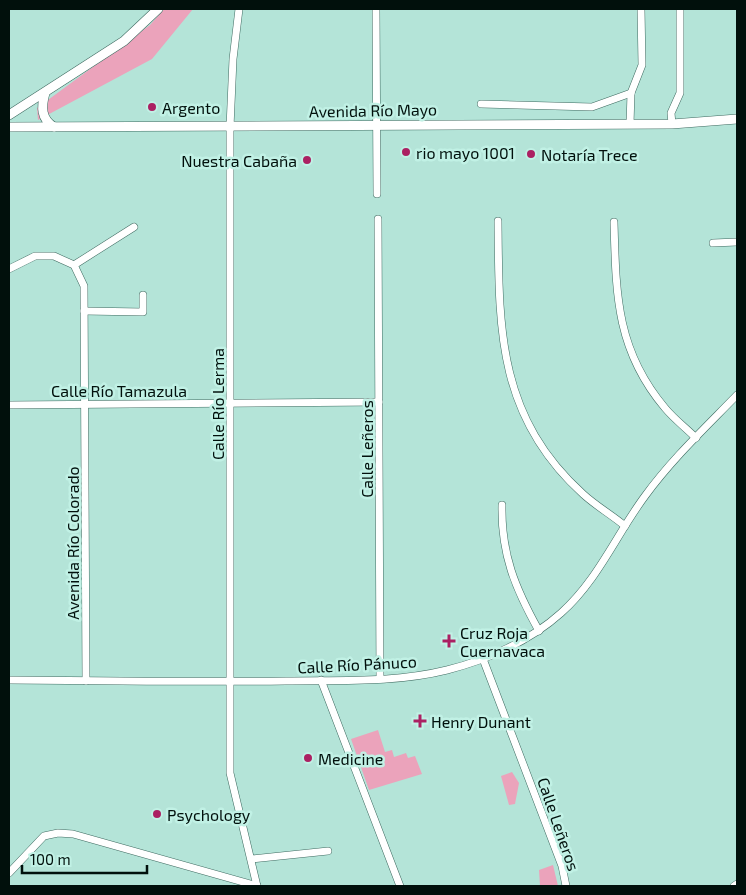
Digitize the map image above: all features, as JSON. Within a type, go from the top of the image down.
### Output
[{"type":"street","points":[[9,115],[45,94],[124,40],[158,9]]},
{"type":"street","name":"Calle Río Lerma","points":[[239,9],[233,59],[230,127],[232,681],[230,773],[257,886]]},
{"type":"street","points":[[376,9],[378,194]]},
{"type":"street","points":[[630,124],[630,93],[642,65],[640,9]]},
{"type":"street","points":[[672,124],[671,113],[680,93],[680,9]]},
{"type":"street","points":[[481,104],[592,107],[630,93]]},
{"type":"street","points":[[45,94],[42,113],[49,124],[54,127]]},
{"type":"street","name":"Avenida Río Mayo","points":[[9,127],[672,124],[737,119]]},
{"type":"street","name":"Calle Leñeros","points":[[378,219],[380,679]]},
{"type":"street","points":[[498,221],[499,304],[503,343],[512,384],[524,418],[539,443],[583,494],[625,526]]},
{"type":"street","points":[[614,222],[616,292],[621,323],[629,346],[644,376],[665,408],[696,438]]},
{"type":"street","points":[[9,269],[35,256],[54,256],[74,265],[134,227]]},
{"type":"street","points":[[713,243],[737,242]]},
{"type":"street","name":"Avenida Río Colorado","points":[[74,265],[84,286],[86,681]]},
{"type":"street","points":[[84,311],[143,312],[143,295]]},
{"type":"street","name":"Calle Río Pánuco","points":[[9,680],[232,681],[380,679],[410,677],[439,672],[483,659],[539,631],[580,595],[625,526],[661,476],[737,395]]},
{"type":"street","name":"Calle Río Tamazula","points":[[9,405],[379,402]]},
{"type":"street","points":[[502,504],[504,552],[521,598],[539,631]]},
{"type":"street","name":"Calle Leñeros","points":[[483,659],[562,866],[566,886]]},
{"type":"street","points":[[322,680],[400,886]]},
{"type":"street","points":[[9,873],[44,836],[58,833],[73,834],[257,886]]},
{"type":"street","points":[[252,859],[328,851]]},
{"type":"shaded area","points":[[164,9],[193,9],[152,59],[38,120],[37,108],[150,25]]},
{"type":"shaded area","points":[[378,730],[385,752],[392,750],[394,757],[406,753],[408,758],[415,756],[422,774],[369,790],[351,739]]},
{"type":"shaded area","points":[[512,772],[519,783],[515,804],[509,805],[501,776]]},
{"type":"shaded area","points":[[553,865],[558,886],[540,886],[539,870]]},
{"type":"place","name":"Argento","points":[[152,107]]},
{"type":"place","name":"rio mayo 1001","points":[[406,152]]},
{"type":"place","name":"Notaría Trece","points":[[531,154]]},
{"type":"place","name":"Nuestra Cabaña","points":[[307,160]]},
{"type":"place","name":"Cruz Roja Cuernavaca","points":[[449,641]]},
{"type":"place","name":"Henry Dunant","points":[[420,721]]},
{"type":"place","name":"Medicine","points":[[308,758]]},
{"type":"place","name":"Psychology","points":[[157,814]]}]
